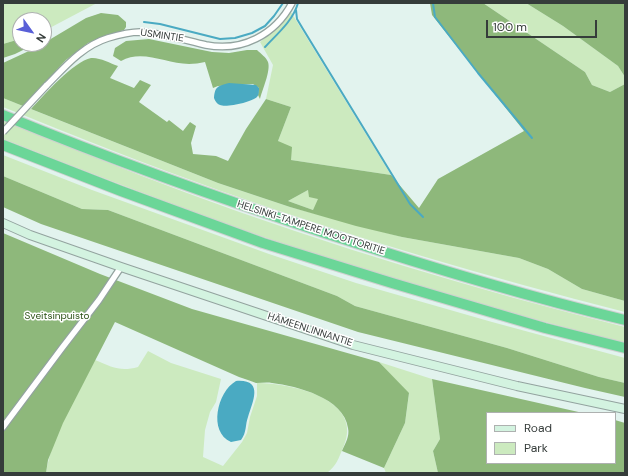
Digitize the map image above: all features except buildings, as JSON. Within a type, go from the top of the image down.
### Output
[{"type":"highway","name":"HELSINKI-TAMPERE MOOTTORITIE","points":[[3,115],[134,167],[410,261],[542,299],[625,320]]},
{"type":"highway","points":[[3,145],[121,191],[263,243],[461,304],[545,328],[625,348]]},
{"type":"main road","name":"HÄMEENLINNANTIE","points":[[3,223],[30,235],[121,267],[353,345],[517,386],[625,408]]},
{"type":"street","name":"USMINTIE","points":[[3,132],[46,86],[78,55],[89,46],[106,38],[139,32],[165,35],[206,45],[232,47],[253,41],[268,32],[283,18],[292,3]]},
{"type":"street","points":[[3,427],[99,300],[121,267]]},
{"type":"green space","points":[[3,3],[97,3],[52,27],[52,12],[12,12],[12,41],[3,44]]},
{"type":"green space","points":[[430,3],[483,3],[585,72],[592,85],[610,92],[625,84],[625,301],[582,289],[548,269],[519,258],[402,237],[356,226],[290,207],[218,183],[31,109],[76,65],[91,58],[101,59],[118,66],[110,78],[134,88],[140,80],[151,85],[139,102],[167,122],[169,120],[183,131],[190,122],[196,126],[191,143],[193,154],[216,156],[228,161],[246,129],[266,99],[291,107],[278,141],[292,147],[291,160],[391,175],[419,208],[438,179],[524,131],[432,15]],"holes":[[[308,190],[309,197],[318,199],[313,210],[288,201]]]},
{"type":"green space","points":[[483,3],[526,3],[563,26],[618,66],[625,77],[625,84],[610,92],[592,85],[585,72]]},
{"type":"green space","points":[[526,3],[625,3],[625,77],[618,66],[563,26]]},
{"type":"green space","points":[[291,12],[391,175],[291,160],[278,141],[291,107],[266,99],[273,65],[260,42],[280,26]]},
{"type":"green space","points":[[101,13],[118,15],[126,22],[126,27],[124,30],[88,43],[66,60],[23,106],[3,98],[3,63],[27,52],[52,52],[52,38],[86,18]]},
{"type":"green space","points":[[149,39],[212,52],[229,53],[257,50],[266,59],[269,66],[260,99],[258,95],[259,88],[253,84],[218,86],[213,88],[205,62],[191,64],[138,56],[121,61],[113,56],[115,48],[126,41]]},
{"type":"green space","points":[[12,41],[12,52],[19,52],[3,58],[3,44]]},
{"type":"green space","points":[[3,98],[218,183],[290,207],[402,237],[519,258],[548,269],[582,289],[625,301],[625,312],[523,285],[371,241],[221,191],[3,107]]},
{"type":"green space","points":[[3,120],[164,184],[349,249],[514,298],[625,327],[625,343],[415,285],[290,246],[218,221],[3,139]]},
{"type":"green space","points":[[3,155],[92,190],[269,254],[356,283],[625,358],[625,383],[599,377],[507,348],[355,306],[337,296],[108,210],[82,209],[3,176]]},
{"type":"green space","points":[[3,176],[82,209],[108,210],[337,296],[355,306],[507,348],[599,377],[625,383],[625,397],[358,332],[41,224],[3,207]]},
{"type":"green space","points":[[308,190],[319,199],[313,210],[288,201]]},
{"type":"green space","name":"Sveitsinpuisto","points":[[3,233],[100,274],[192,309],[379,362],[409,393],[405,423],[384,468],[342,451],[348,434],[345,418],[329,401],[318,395],[294,387],[270,383],[256,383],[239,377],[115,322],[63,423],[48,460],[46,473],[3,473]]},
{"type":"green space","points":[[148,351],[171,363],[221,379],[216,402],[210,412],[205,430],[203,457],[223,466],[242,442],[247,433],[250,417],[257,396],[257,383],[288,386],[305,391],[321,397],[335,406],[344,417],[347,431],[343,448],[337,462],[327,473],[46,473],[49,458],[59,429],[95,360],[121,369],[138,367]]},
{"type":"green space","points":[[379,362],[432,379],[440,439],[433,451],[438,473],[386,473],[384,468],[405,423],[409,394]]},
{"type":"green space","points":[[432,379],[579,412],[486,412],[486,464],[616,464],[616,420],[625,423],[625,473],[438,473],[433,451],[440,439]]},
{"type":"water","points":[[229,83],[256,85],[259,88],[259,93],[257,97],[250,101],[228,106],[219,105],[214,98],[215,91],[218,87]]},
{"type":"water","points":[[236,381],[245,381],[250,384],[253,387],[254,398],[243,437],[241,440],[231,442],[224,437],[219,430],[217,421],[220,402],[229,386]]},
{"type":"waterway","points":[[144,22],[160,24],[220,39],[235,38],[252,33],[265,26],[283,3]]},
{"type":"waterway","points":[[265,47],[289,21],[296,10],[298,3]]},
{"type":"waterway","points":[[433,3],[435,17],[478,73],[532,138]]},
{"type":"waterway","points":[[296,10],[297,19],[410,204],[423,217]]}]
